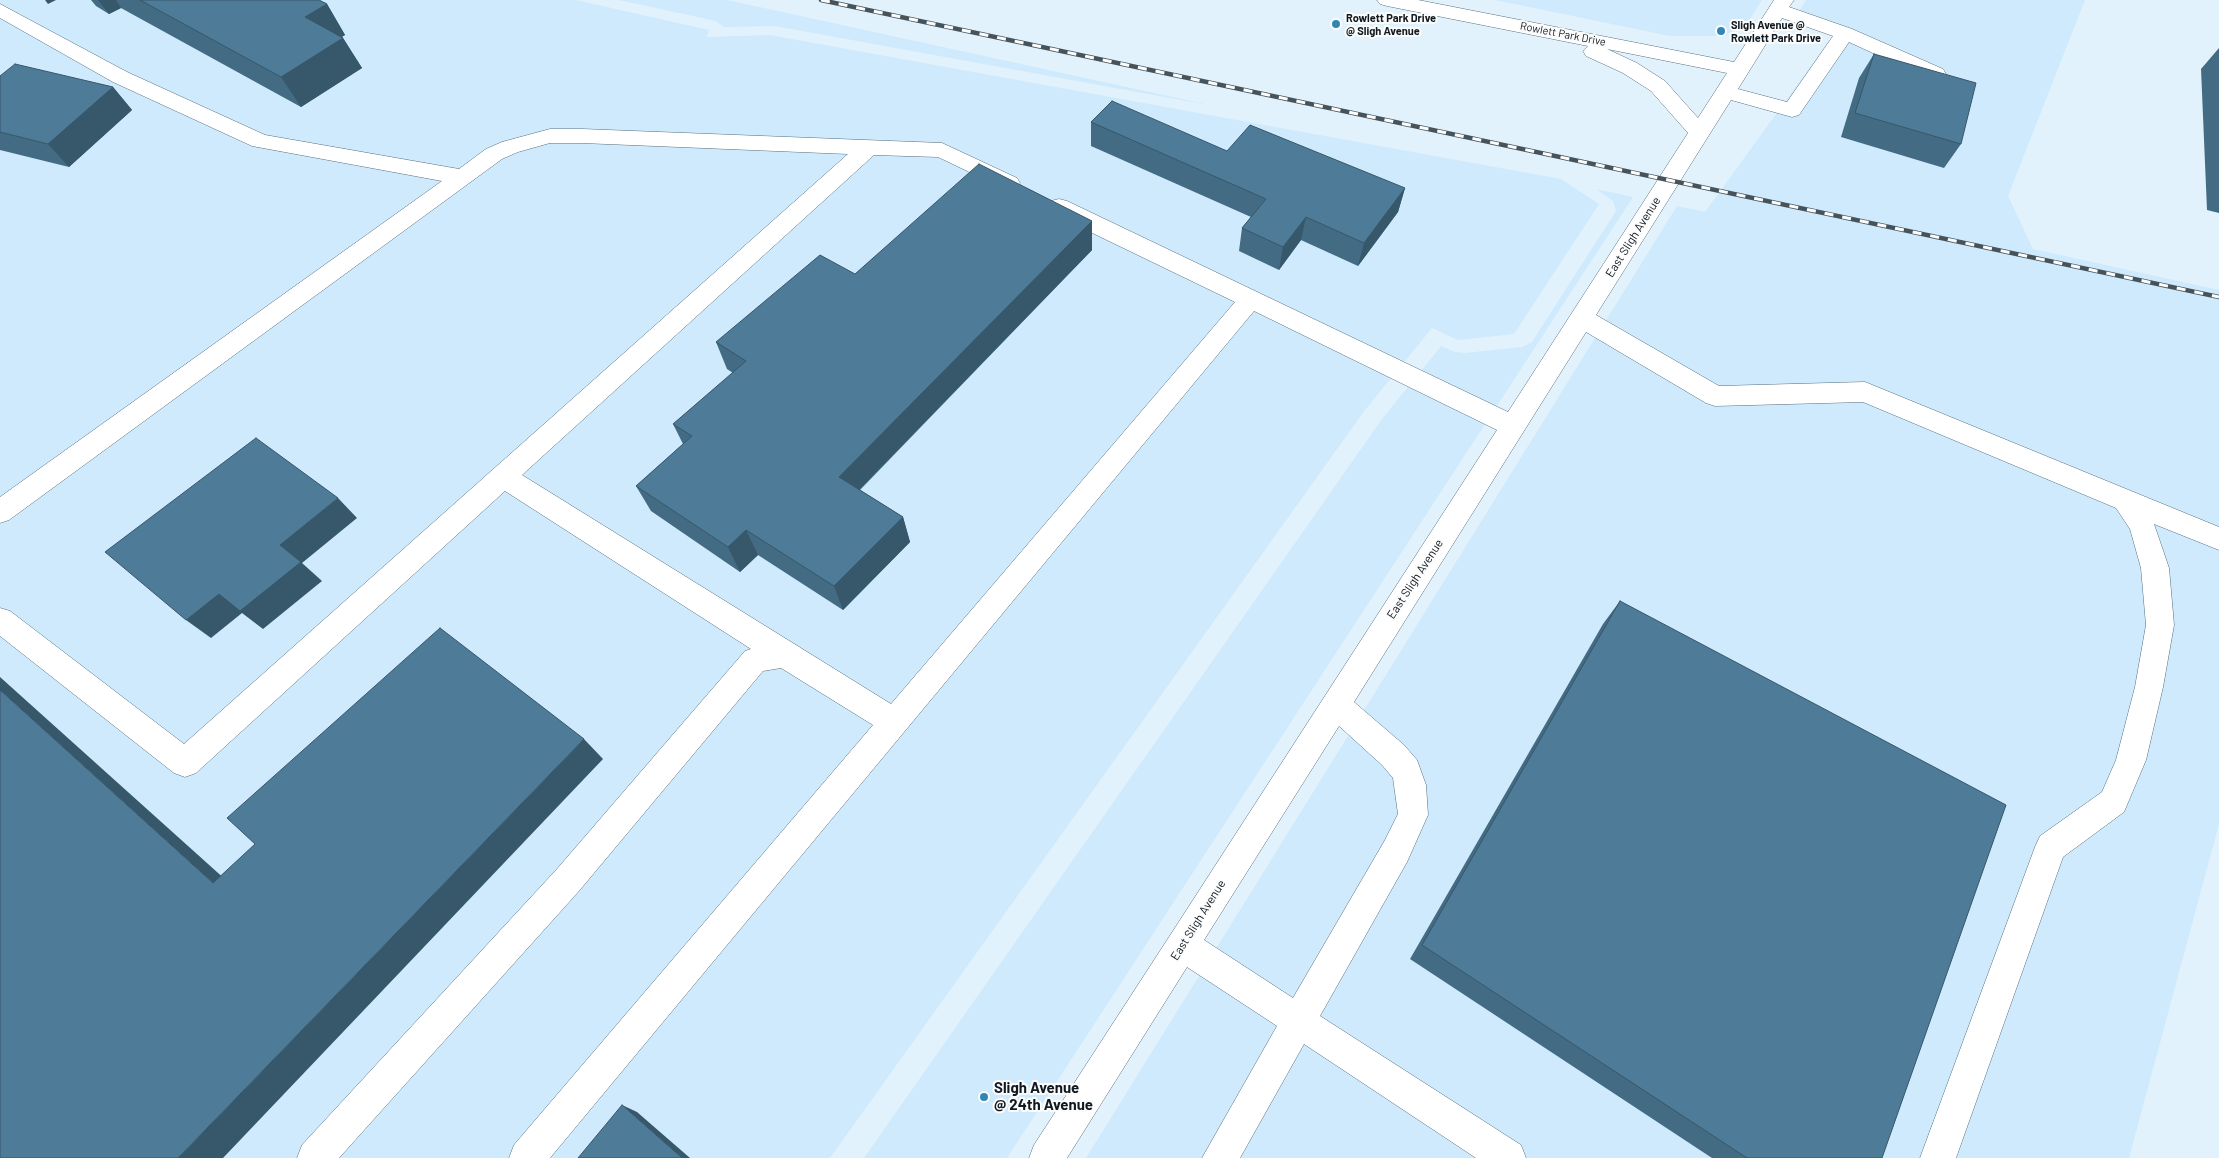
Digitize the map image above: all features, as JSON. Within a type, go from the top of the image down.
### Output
[{"type":"street","name":"Rowlett Park Drive","points":[[1387,0],[1739,69]]},
{"type":"street","points":[[1781,5],[1936,74]]},
{"type":"street","name":"East Sligh Avenue","points":[[1047,1158],[1781,5]]},
{"type":"street","points":[[0,10],[120,77],[260,141],[463,177]]},
{"type":"street","points":[[1548,31],[1630,68],[1658,86],[1699,132]]},
{"type":"street","points":[[1725,92],[1792,110],[1845,33]]},
{"type":"street","points":[[0,512],[494,154],[510,146],[550,136],[942,150],[1513,426]]},
{"type":"street","points":[[0,620],[185,763],[869,147]]},
{"type":"street","points":[[527,1158],[1251,299]]},
{"type":"street","points":[[1581,318],[1715,396],[1865,392],[2219,539]]},
{"type":"street","points":[[503,476],[784,655],[894,722]]},
{"type":"street","points":[[1938,1158],[2051,847],[2113,802],[2131,760],[2149,688],[2160,625],[2155,568],[2142,526],[2125,500]]},
{"type":"street","points":[[315,1158],[568,880],[755,660],[784,655]]},
{"type":"street","points":[[1220,1158],[1396,851],[1413,815],[1410,785],[1406,770],[1393,755],[1336,704]]},
{"type":"street","points":[[1182,945],[1508,1158]]},
{"type":"shaded area","points":[[0,0],[576,0],[709,30],[707,37],[770,35],[1561,179],[1599,204],[1514,334],[1458,340],[1432,328],[1365,410],[830,1158],[0,1158]]},
{"type":"shaded area","points":[[619,0],[727,0],[1214,106],[775,26],[724,27],[716,21]]},
{"type":"shaded area","points":[[1495,0],[1762,0],[1750,19],[1725,36],[1670,36]]},
{"type":"shaded area","points":[[1806,0],[2085,0],[2008,196],[2033,249],[2219,290],[2219,824],[2129,1158],[1086,1158],[1677,206],[1705,212],[1834,34],[1792,23]]},
{"type":"shaded area","points":[[1596,189],[1633,197],[1007,1158],[864,1158],[1382,419],[1441,346],[1455,352],[1465,353],[1522,347],[1532,342],[1616,211],[1613,201]]},
{"type":"building","points":[[140,0],[319,0],[327,4],[305,17],[343,38],[281,77]]},
{"type":"building","points":[[1874,54],[1976,83],[1961,144],[1855,113]]},
{"type":"building","points":[[15,64],[113,87],[48,144],[0,132],[0,76]]},
{"type":"building","points":[[1112,101],[1227,151],[1250,125],[1405,188],[1364,243],[1306,217],[1283,247],[1242,228],[1266,199],[1091,122]]},
{"type":"building","points":[[979,164],[1092,221],[839,477],[903,517],[834,586],[746,530],[728,547],[636,486],[692,436],[673,424],[746,361],[716,342],[820,255],[855,274]]},
{"type":"building","points":[[256,438],[338,498],[280,545],[301,562],[240,611],[219,594],[186,620],[105,552]]},
{"type":"building","points":[[1620,601],[2006,805],[1882,1158],[1747,1158],[1422,945]]},
{"type":"building","points":[[440,628],[584,739],[178,1158],[0,1158],[0,690],[213,883],[255,844],[227,818]]},
{"type":"building","points":[[622,1105],[682,1158],[578,1158]]},
{"type":"railway","points":[[821,0],[2219,297]]},
{"type":"place","name":"Rowlett Park Drive @ Sligh Avenue","points":[[1336,24]]},
{"type":"place","name":"Sligh Avenue @ Rowlett Park Drive","points":[[1721,31]]},
{"type":"place","name":"Sligh Avenue @ 24th Avenue","points":[[984,1097]]}]
